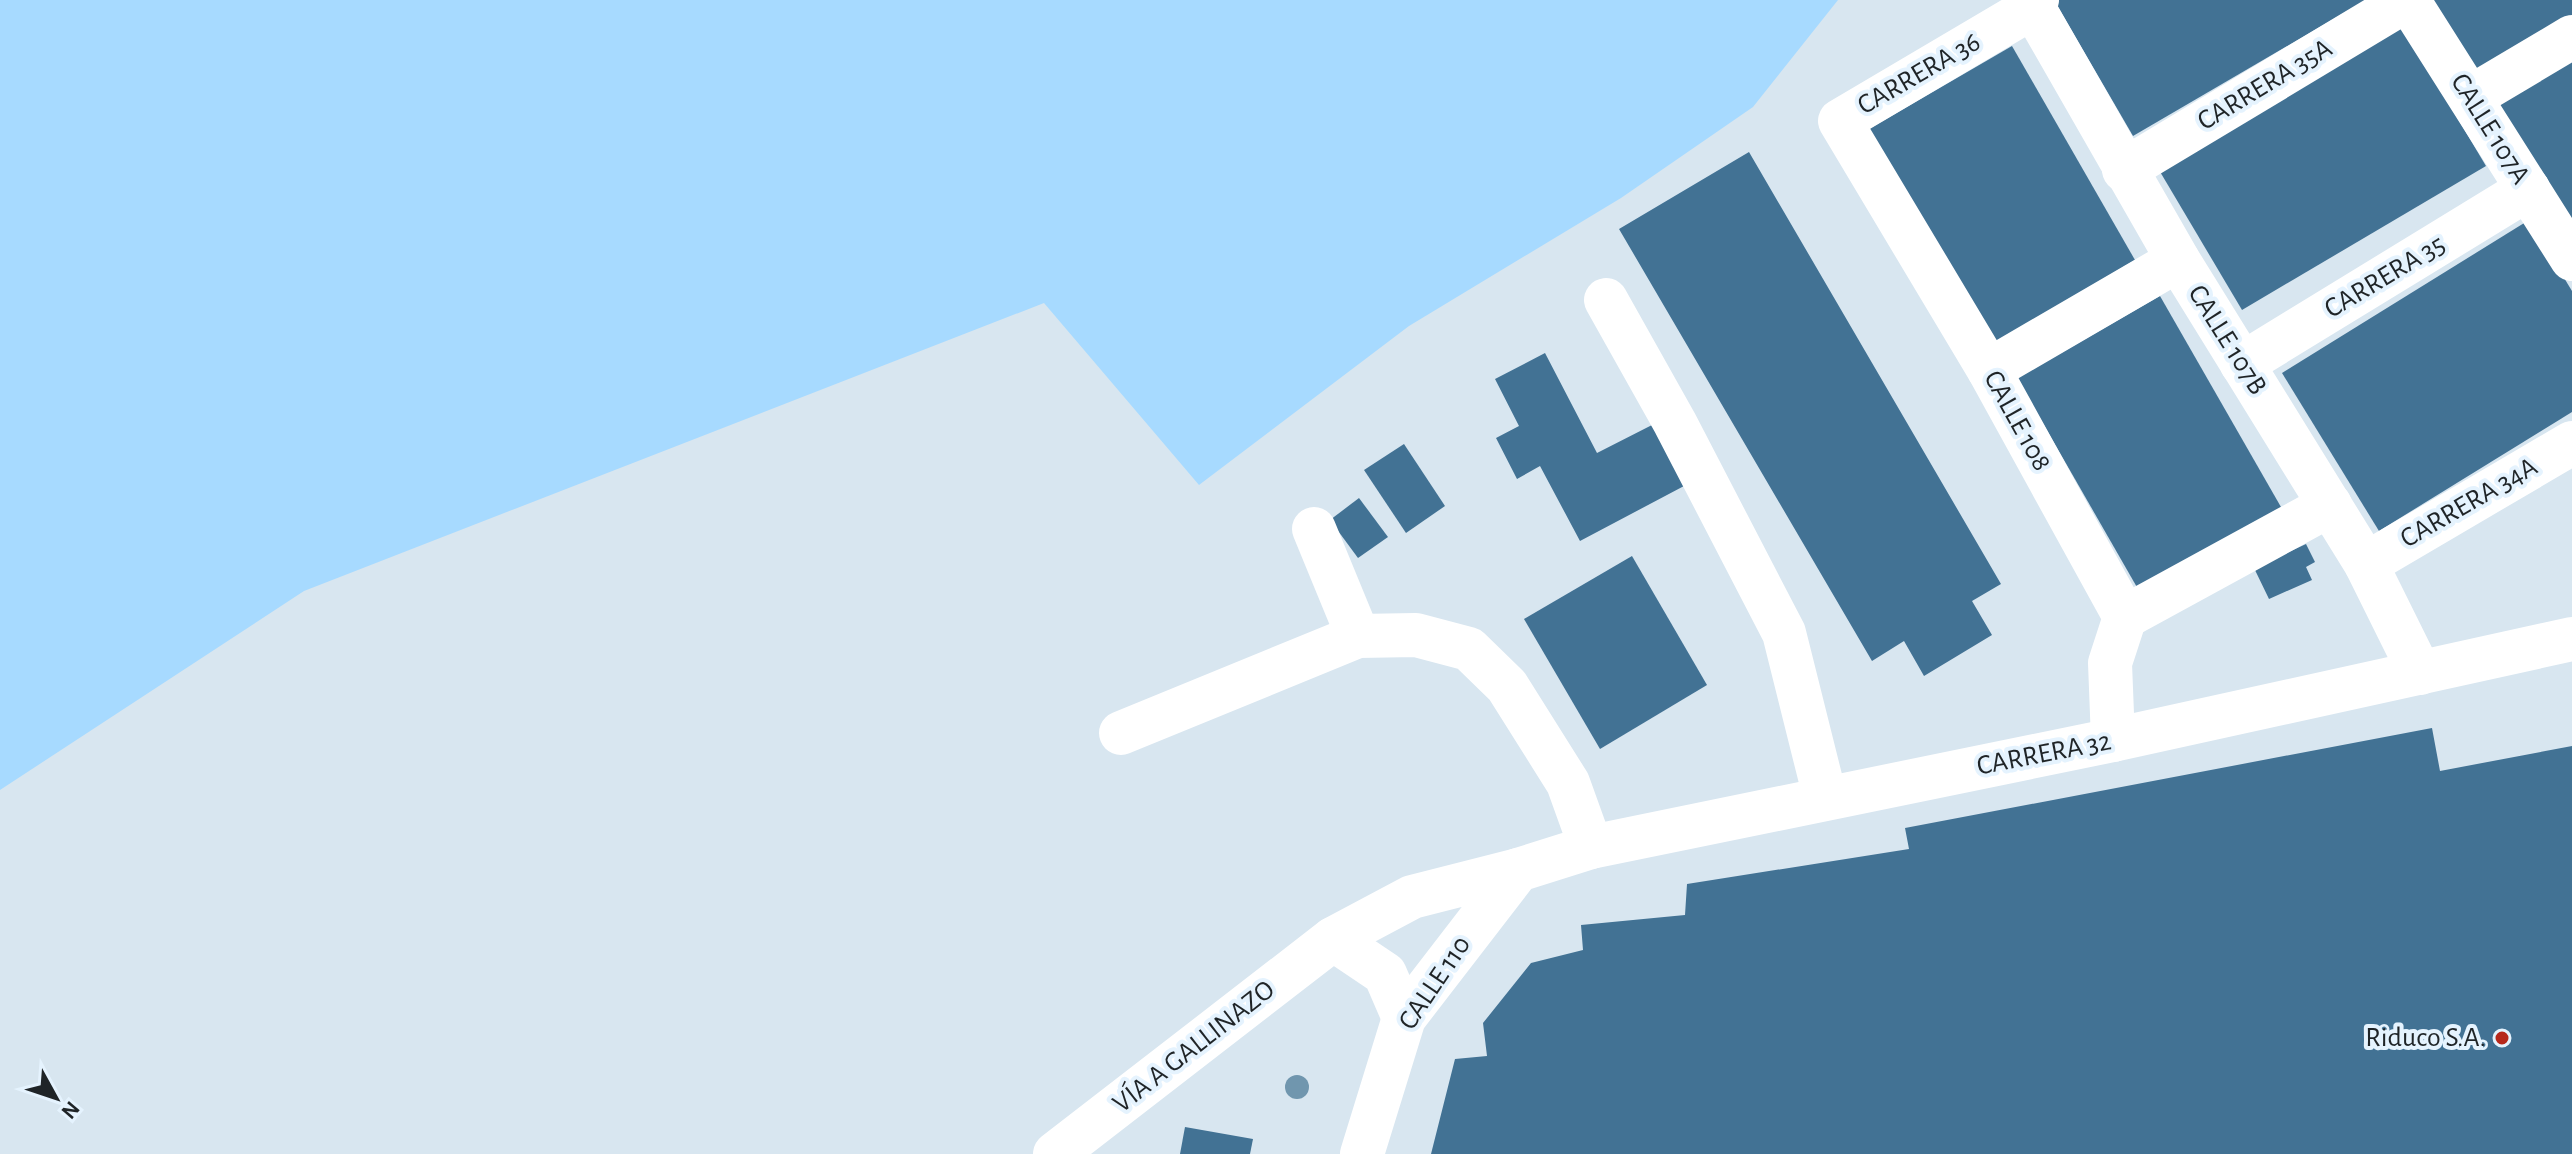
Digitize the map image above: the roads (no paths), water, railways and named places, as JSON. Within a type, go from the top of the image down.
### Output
[{"type":"street","name":"CALLE 107A","points":[[2407,0],[2572,259]]},
{"type":"street","name":"CARRERA 35A","points":[[2124,170],[2407,0]]},
{"type":"street","name":"CALLE 107B","points":[[2035,4],[2124,170],[2366,564],[2420,673]]},
{"type":"street","name":"CARRERA 36","points":[[1840,121],[2035,4]]},
{"type":"street","points":[[2471,97],[2572,37]]},
{"type":"street","name":"CALLE 108","points":[[1840,121],[1989,370],[2125,617]]},
{"type":"street","name":"CARRERA 35","points":[[2242,364],[2528,189]]},
{"type":"street","points":[[1989,370],[2178,260]]},
{"type":"street","points":[[1606,300],[1675,423],[1784,633],[1825,797]]},
{"type":"street","name":"CARRERA 34A","points":[[2366,564],[2572,443]]},
{"type":"street","points":[[2113,740],[2110,663],[2125,617],[2330,505]]},
{"type":"street","points":[[1314,529],[1358,636]]},
{"type":"street","points":[[1121,733],[1358,636],[1416,635],[1469,649],[1507,686],[1568,783],[1591,847]]},
{"type":"street","name":"CARRERA 32","points":[[1518,870],[1591,847],[2113,740],[2572,639]]},
{"type":"street","name":"VÍA A GALLINAZO","points":[[1055,1154],[1333,939],[1412,897],[1518,870]]},
{"type":"street","name":"CALLE 110","points":[[1362,1154],[1404,1018],[1518,870]]},
{"type":"street","points":[[1333,939],[1385,974],[1404,1018]]},
{"type":"place","name":"Riduco S.A.","points":[[2502,1038]]}]
